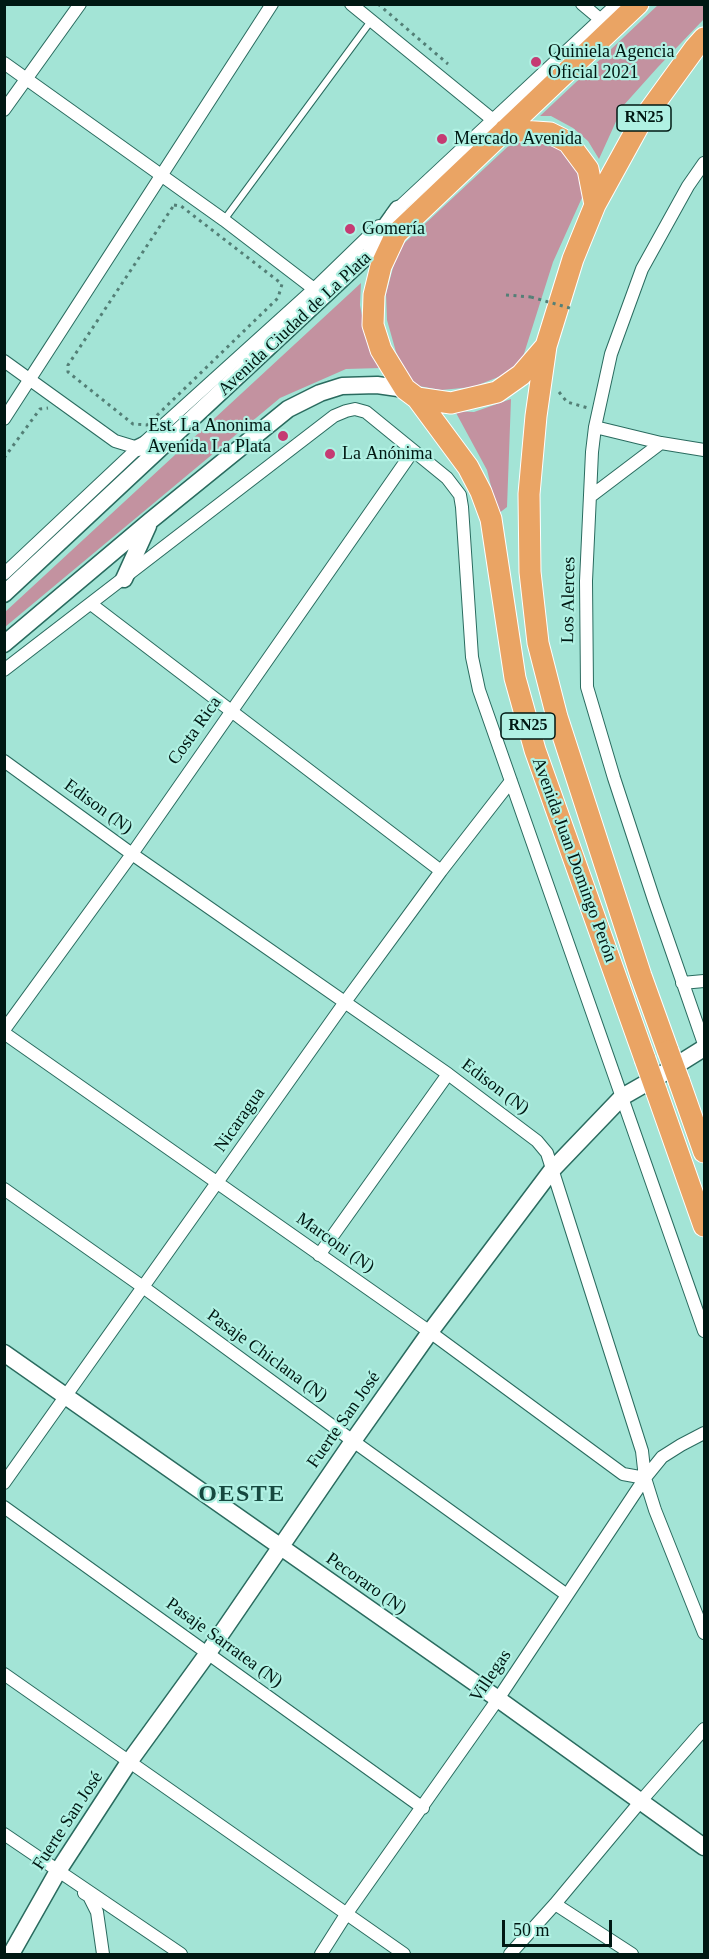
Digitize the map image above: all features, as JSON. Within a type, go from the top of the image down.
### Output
[{"type":"highway","name":"Avenida Ciudad de La Plata","points":[[396,234],[499,125],[638,4]]},
{"type":"highway","name":"RN25","points":[[546,346],[573,259],[595,205],[639,125],[695,48],[705,38]]},
{"type":"highway","points":[[499,125],[550,133],[568,142],[588,169],[595,205]]},
{"type":"highway","name":"Avenida Juan Domingo Perón","points":[[396,234],[381,266],[374,295],[373,326],[381,350],[468,467],[491,519],[515,678],[535,750],[705,1226]]},
{"type":"highway","points":[[411,393],[451,403],[497,392],[521,375],[546,346]]},
{"type":"highway","name":"Avenida Juan Domingo Perón","points":[[546,346],[536,416],[529,494],[530,572],[538,643],[557,717],[641,976],[705,1152]]},
{"type":"street","points":[[4,110],[80,4]]},
{"type":"street","points":[[4,419],[272,4]]},
{"type":"street","points":[[351,4],[499,125]]},
{"type":"street","points":[[582,4],[601,20]]},
{"type":"street","name":"Avenida Ciudad de La Plata","points":[[4,574],[138,448],[314,289],[398,208],[499,125],[617,4]]},
{"type":"street","points":[[4,63],[224,220],[314,289]]},
{"type":"street","name":"Los Alerces","points":[[705,163],[688,186],[642,269],[611,354],[595,427],[592,452],[586,581],[586,687],[614,778],[705,1046]]},
{"type":"street","points":[[361,261],[398,208]]},
{"type":"street","name":"Avenida Ciudad de La Plata","points":[[4,594],[361,261],[396,234]]},
{"type":"street","points":[[4,361],[115,441],[138,448],[186,425]]},
{"type":"street","points":[[4,644],[288,409],[320,393],[342,386],[377,385],[411,393]]},
{"type":"street","name":"Avenida Juan Domingo Perón","points":[[124,579],[334,416],[355,409],[366,412],[447,478],[460,495],[466,547],[472,657],[478,690],[705,1331]]},
{"type":"street","points":[[595,427],[661,443],[705,450]]},
{"type":"street","points":[[591,496],[661,443]]},
{"type":"street","name":"Costa Rica","points":[[4,1032],[132,854],[413,451]]},
{"type":"street","points":[[4,670],[124,579],[150,521]]},
{"type":"street","points":[[91,604],[441,871]]},
{"type":"street","name":"Edison (N)","points":[[4,761],[132,854],[448,1074],[537,1141],[547,1153],[642,1451],[645,1478],[655,1510],[705,1633]]},
{"type":"street","name":"Nicaragua","points":[[4,1484],[345,1002],[441,871],[511,781]]},
{"type":"street","points":[[682,983],[705,981]]},
{"type":"street","name":"Marconi (N)","points":[[4,1032],[430,1332],[623,1474],[645,1478]]},
{"type":"street","name":"Fuerte San José","points":[[10,1954],[58,1871],[129,1762],[208,1653],[430,1332],[552,1170],[622,1097],[705,1046]]},
{"type":"street","points":[[319,1255],[448,1074]]},
{"type":"street","name":"Pasaje Chiclana (N)","points":[[4,1189],[567,1594]]},
{"type":"street","name":"Pecoraro (N)","points":[[4,1353],[705,1847]]},
{"type":"street","name":"Villegas","points":[[321,1954],[347,1913],[498,1699],[645,1478],[662,1457],[705,1433]]},
{"type":"street","name":"Pasaje Sarratea (N)","points":[[4,1507],[423,1808]]},
{"type":"street","points":[[4,1674],[404,1954]]},
{"type":"street","points":[[510,1954],[705,1729]]},
{"type":"street","points":[[4,1834],[181,1954]]},
{"type":"street","points":[[58,1871],[89,1896],[97,1912],[103,1954]]},
{"type":"street","points":[[555,1904],[632,1954]]},
{"type":"lane","points":[[224,220],[371,21]]},
{"type":"path","points":[[378,4],[455,70]]},
{"type":"path","points":[[174,205],[181,206],[282,284],[278,298],[147,425],[132,424],[68,372],[68,365],[174,205]]},
{"type":"path","points":[[506,295],[531,297],[573,309],[571,319]]},
{"type":"path","points":[[560,382],[559,394],[567,402],[599,411]]},
{"type":"path","points":[[4,458],[40,409],[49,408]]},
{"type":"shaded area","points":[[659,4],[704,5],[704,19],[623,106],[599,159],[588,141],[573,128],[551,116],[540,116]]},
{"type":"shaded area","points":[[516,139],[560,144],[576,166],[585,191],[553,262],[522,360],[506,374],[473,387],[441,390],[419,386],[410,380],[396,352],[387,320],[386,294],[398,249]]},
{"type":"shaded area","points":[[361,283],[360,305],[366,337],[381,368],[346,369],[280,398],[5,627],[5,612]]},
{"type":"shaded area","points":[[511,399],[507,507],[498,514],[487,470],[455,411],[474,412]]},
{"type":"place","name":"Quiniela Agencia Oficial 2021","points":[[536,62]]},
{"type":"place","name":"Mercado Avenida","points":[[442,139]]},
{"type":"place","name":"Gomería","points":[[350,229]]},
{"type":"place","name":"Est. La Anonima Avenida La Plata","points":[[283,436]]},
{"type":"place","name":"La Anónima","points":[[330,454]]},
{"type":"district","name":"OESTE","points":[[242,1495]]}]
